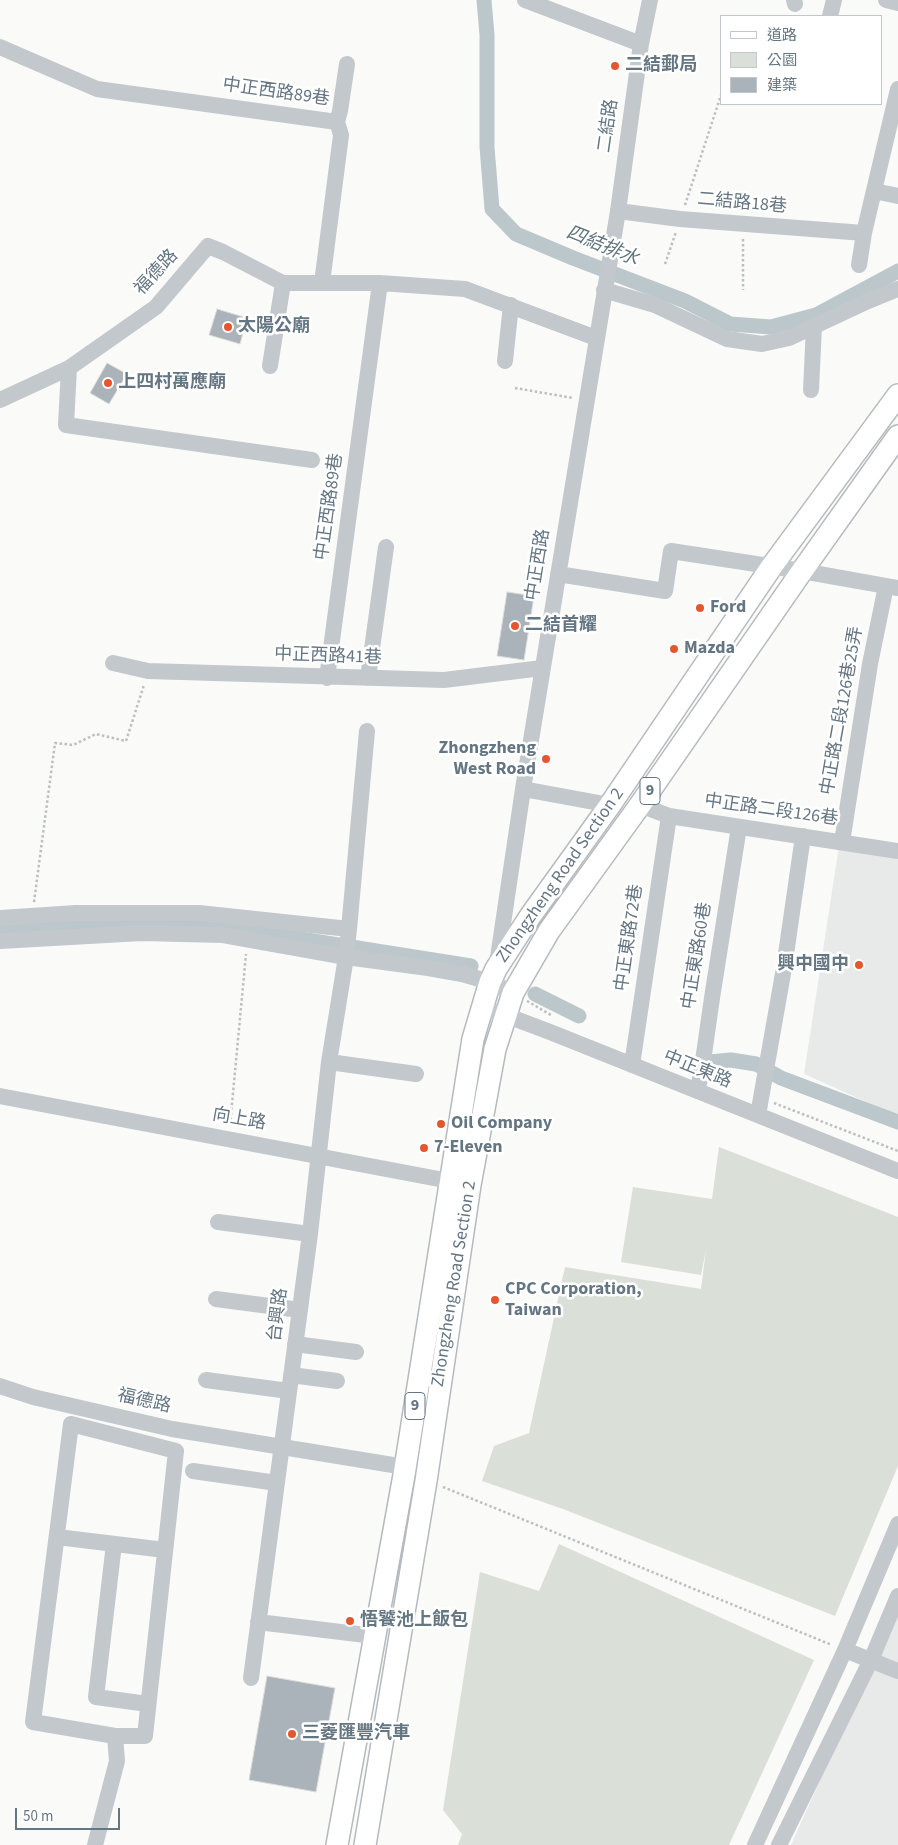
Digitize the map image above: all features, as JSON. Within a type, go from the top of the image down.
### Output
[{"type":"main road","name":"9","points":[[772,566],[898,395]]},
{"type":"main road","name":"9","points":[[802,571],[898,436]]},
{"type":"main road","name":"Zhongzheng Road Section 2","points":[[365,1845],[426,1480],[460,1183],[473,1039],[481,1008],[493,976],[531,915],[610,805],[772,566]]},
{"type":"main road","name":"Zhongzheng Road Section 2","points":[[337,1845],[405,1467],[460,1183],[495,1049],[513,992],[549,931],[640,805],[802,571]]},
{"type":"street","points":[[524,0],[641,44]]},
{"type":"street","name":"二結路","points":[[610,257],[641,44],[650,0]]},
{"type":"street","points":[[830,15],[834,0]]},
{"type":"street","points":[[886,0],[898,3]]},
{"type":"street","name":"中正西路89巷","points":[[0,47],[97,89],[337,122],[341,135],[322,283]]},
{"type":"street","points":[[337,122],[347,64]]},
{"type":"street","points":[[859,265],[864,233],[896,108],[898,89]]},
{"type":"street","points":[[874,191],[898,196]]},
{"type":"street","name":"二結路18巷","points":[[618,211],[680,219],[864,233]]},
{"type":"street","name":"福德路","points":[[0,400],[69,368],[156,307],[208,246],[283,283],[322,283]]},
{"type":"street","name":"中正西路","points":[[493,976],[610,257]]},
{"type":"street","points":[[270,366],[283,283]]},
{"type":"street","points":[[322,283],[380,283],[466,289],[596,338]]},
{"type":"street","name":"中正西路89巷","points":[[327,678],[380,283]]},
{"type":"street","points":[[604,290],[655,305],[727,339],[762,344],[790,338],[868,300],[898,289]]},
{"type":"street","points":[[505,361],[510,306]]},
{"type":"street","points":[[812,390],[814,326]]},
{"type":"street","points":[[69,368],[66,426],[312,460]]},
{"type":"street","points":[[368,678],[386,547]]},
{"type":"street","points":[[558,574],[665,591],[671,551],[892,587]]},
{"type":"street","name":"中正路二段126巷25弄","points":[[842,842],[870,664],[892,587]]},
{"type":"street","name":"中正西路41巷","points":[[113,663],[148,671],[327,678],[444,680],[542,668]]},
{"type":"street","name":"台興路","points":[[251,1678],[310,1234],[329,1062],[346,957],[367,731]]},
{"type":"street","points":[[523,789],[610,805]]},
{"type":"street","name":"中正路二段126巷","points":[[640,805],[669,816],[898,851]]},
{"type":"street","name":"中正東路72巷","points":[[632,1065],[669,816]]},
{"type":"street","name":"中正東路60巷","points":[[697,1091],[739,827]]},
{"type":"street","points":[[758,1115],[767,1070],[803,836]]},
{"type":"street","points":[[0,918],[76,913],[199,913],[349,930]]},
{"type":"street","points":[[0,940],[142,932],[223,935],[346,957],[493,976],[513,992]]},
{"type":"street","name":"中正東路","points":[[481,1008],[505,1015],[898,1171]]},
{"type":"street","points":[[329,1062],[416,1074]]},
{"type":"street","name":"向上路","points":[[0,1096],[460,1183]]},
{"type":"street","points":[[218,1222],[310,1234]]},
{"type":"street","points":[[216,1299],[300,1310]]},
{"type":"street","points":[[295,1344],[356,1352]]},
{"type":"street","points":[[206,1380],[290,1383],[337,1381]]},
{"type":"street","name":"福德路","points":[[0,1386],[33,1397],[172,1429],[405,1467]]},
{"type":"street","points":[[71,1424],[176,1451],[165,1550],[145,1736],[115,1736],[33,1722],[71,1424]]},
{"type":"street","points":[[193,1471],[277,1482]]},
{"type":"street","points":[[755,1845],[845,1650],[898,1524]]},
{"type":"street","points":[[57,1537],[165,1550]]},
{"type":"street","points":[[114,1544],[96,1697],[148,1704]]},
{"type":"street","points":[[778,1845],[871,1660],[898,1596]]},
{"type":"street","points":[[258,1622],[374,1636]]},
{"type":"street","points":[[845,1650],[898,1671]]},
{"type":"street","points":[[95,1845],[117,1762],[115,1736]]},
{"type":"path","points":[[665,264],[720,98]]},
{"type":"path","points":[[743,224],[743,290]]},
{"type":"path","points":[[515,388],[586,401]]},
{"type":"path","points":[[32,915],[55,743],[73,745],[96,734],[126,741],[148,671]]},
{"type":"path","points":[[229,1139],[247,939]]},
{"type":"path","points":[[426,1480],[845,1650]]},
{"type":"shaded area","name":"興中國中","points":[[839,846],[898,855],[898,1116],[804,1074]]},
{"type":"shaded area","points":[[898,1606],[898,1845],[791,1845]]},
{"type":"green space","points":[[719,1147],[898,1217],[898,1466],[835,1616],[563,1509],[482,1481],[494,1446],[529,1433],[565,1267],[701,1289],[706,1250],[701,1275],[621,1262],[633,1187],[712,1199]]},
{"type":"green space","points":[[559,1544],[814,1660],[729,1845],[458,1845],[462,1834],[443,1810],[480,1572],[539,1591]]},
{"type":"building","name":"太陽公廟","points":[[217,309],[247,318],[240,344],[209,335]]},
{"type":"building","name":"上四村萬應廟","points":[[107,363],[127,374],[109,404],[90,393]]},
{"type":"building","name":"二結首耀","points":[[507,592],[534,596],[524,660],[497,656]]},
{"type":"building","name":"三菱匯豐汽車","points":[[267,1676],[335,1688],[316,1792],[249,1780]]},
{"type":"waterway","name":"四結排水","points":[[484,0],[487,35],[487,147],[492,209],[516,234],[685,301],[730,324],[771,327],[816,315],[898,271]]},
{"type":"waterway","points":[[0,932],[166,922],[225,927],[471,966]]},
{"type":"waterway","points":[[250,925],[252,927],[340,941],[340,945]]},
{"type":"waterway","points":[[535,994],[579,1016]]},
{"type":"waterway","points":[[709,1062],[731,1060],[756,1064],[781,1078],[898,1122]]},
{"type":"place","name":"二結郵局","points":[[615,66]]},
{"type":"place","name":"太陽公廟","points":[[228,327]]},
{"type":"place","name":"上四村萬應廟","points":[[108,383]]},
{"type":"place","name":"Ford","points":[[700,608]]},
{"type":"place","name":"二結首耀","points":[[515,626]]},
{"type":"place","name":"Mazda","points":[[674,649]]},
{"type":"place","name":"Zhongzheng West Road","points":[[546,759]]},
{"type":"place","name":"興中國中","points":[[859,965]]},
{"type":"place","name":"Oil Company","points":[[441,1124]]},
{"type":"place","name":"7-Eleven","points":[[424,1148]]},
{"type":"place","name":"CPC Corporation, Taiwan","points":[[495,1300]]},
{"type":"place","name":"悟饕池上飯包","points":[[350,1621]]},
{"type":"place","name":"三菱匯豐汽車","points":[[292,1734]]}]
